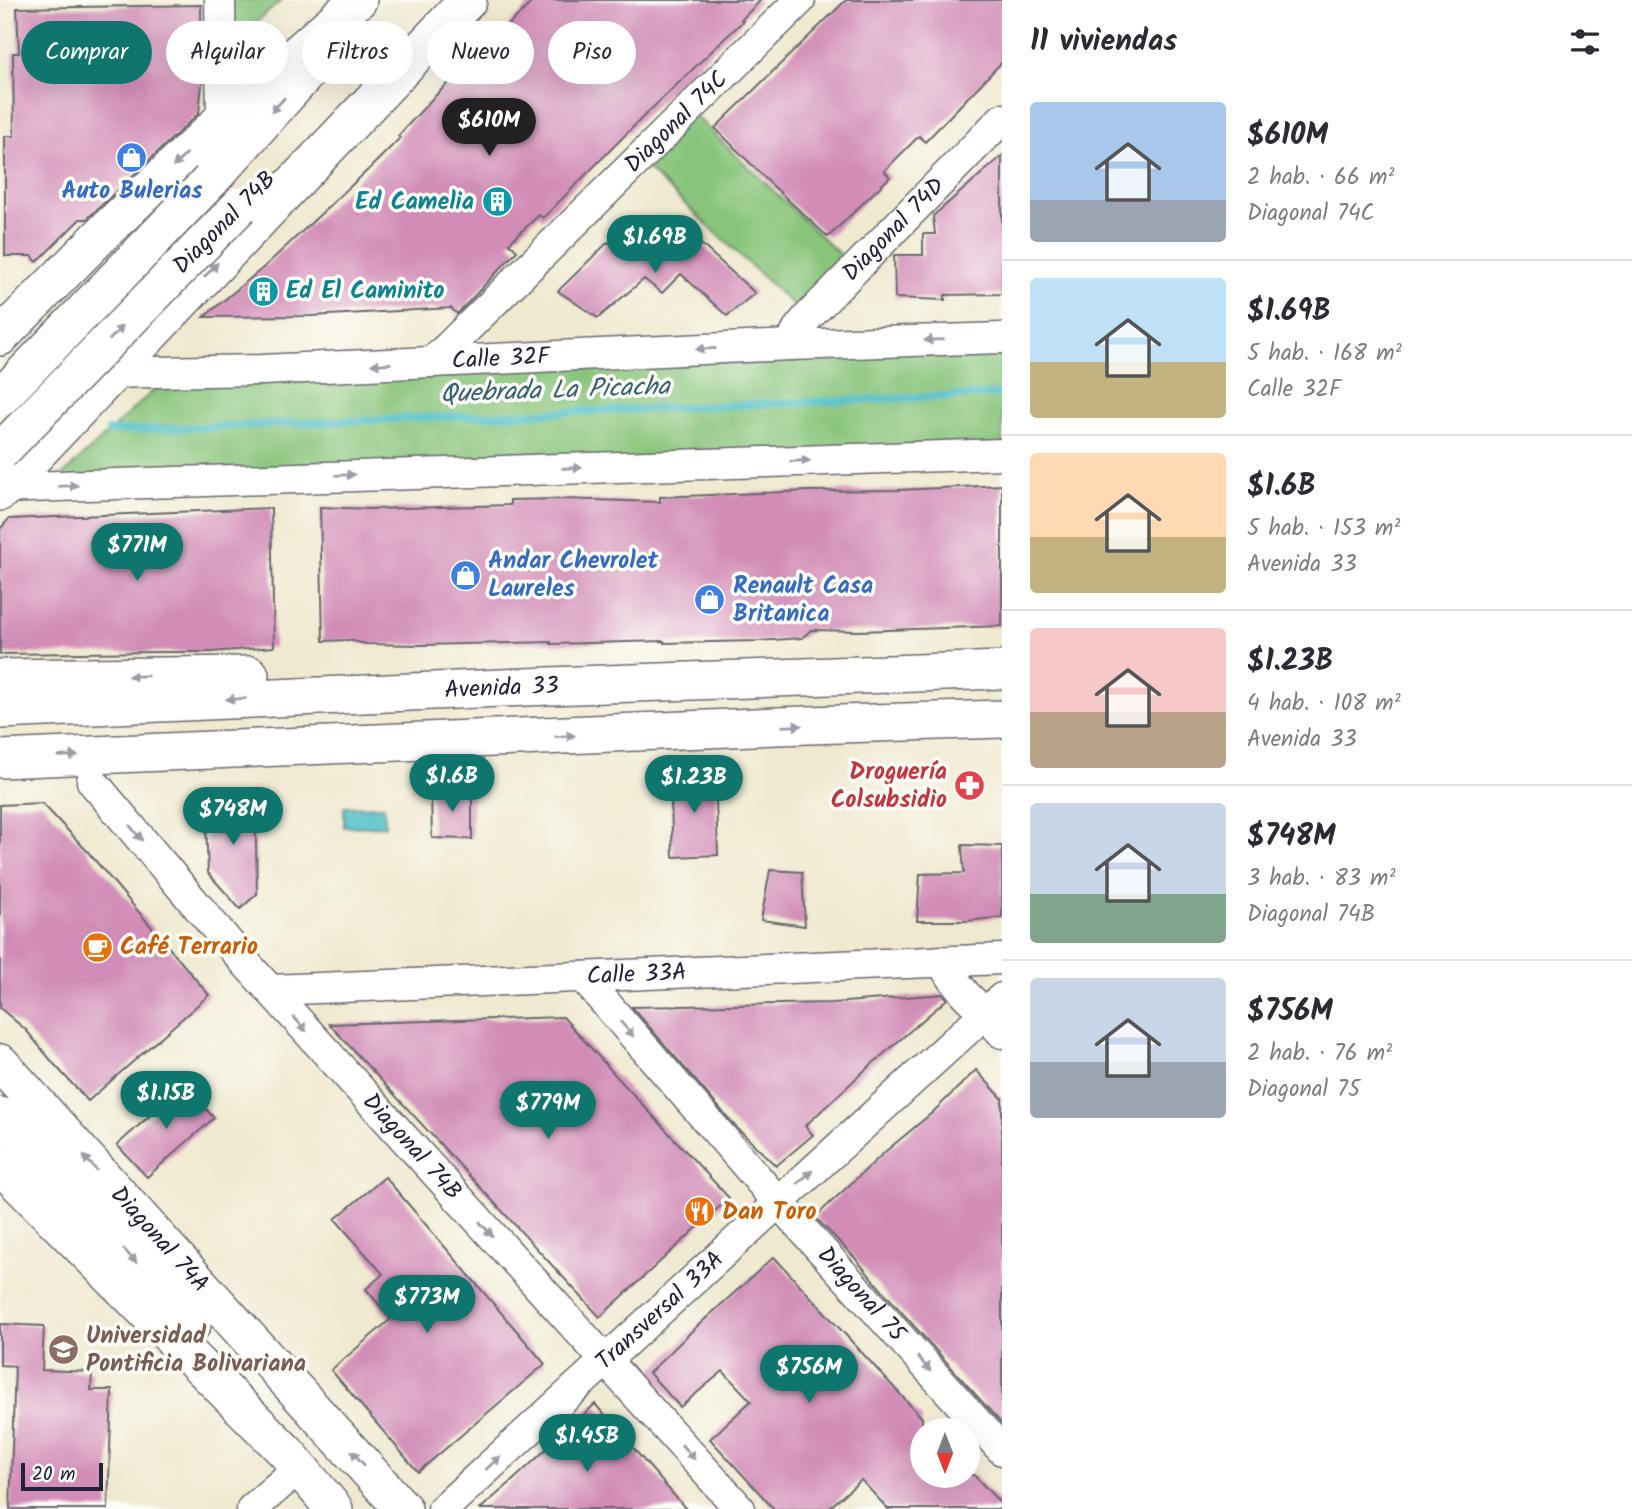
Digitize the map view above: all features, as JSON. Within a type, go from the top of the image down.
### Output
[{"type":"main road","points":[[0,337],[107,229],[222,120],[358,0]]},
{"type":"main road","name":"Diagonal 74B","points":[[8,383],[210,181],[373,0]]},
{"type":"main road","name":"Diagonal 74B","points":[[0,452],[240,206],[457,0]]},
{"type":"main road","points":[[1,489],[468,0]]},
{"type":"main road","points":[[107,229],[123,263],[133,277],[161,295],[183,299]]},
{"type":"main road","points":[[8,383],[44,387],[68,421]]},
{"type":"main road","name":"Avenida 33","points":[[0,710],[1002,670]]},
{"type":"main road","points":[[0,678],[346,673],[549,686]]},
{"type":"main road","name":"Avenida 33","points":[[0,759],[1002,719]]},
{"type":"main road","points":[[0,784],[92,781],[328,762],[497,739]]},
{"type":"main road","name":"Diagonal 74A","points":[[0,1063],[403,1509]]},
{"type":"main road","points":[[0,1116],[201,1334],[293,1461]]},
{"type":"main road","points":[[0,1165],[293,1461],[334,1509]]},
{"type":"street","points":[[220,0],[222,120]]},
{"type":"street","name":"Diagonal 74C","points":[[431,362],[800,0]]},
{"type":"street","name":"Diagonal 74D","points":[[790,345],[798,328],[807,318],[1002,119]]},
{"type":"street","name":"Calle 32F","points":[[8,383],[113,373],[262,370],[790,345],[1002,338]]},
{"type":"street","points":[[1,489],[1002,454]]},
{"type":"street","name":"Diagonal 74B","points":[[92,781],[298,1022],[740,1509]]},
{"type":"street","name":"Calle 33A","points":[[271,990],[1002,959]]},
{"type":"street","points":[[940,961],[965,994],[997,1015]]},
{"type":"street","name":"Diagonal 75","points":[[583,977],[778,1202],[1002,1450]]},
{"type":"street","name":"Transversal 33A","points":[[443,1509],[961,1035],[997,1015]]},
{"type":"street","points":[[252,1509],[293,1461]]},
{"type":"green space","points":[[230,0],[282,0],[258,21],[230,21]]},
{"type":"green space","points":[[689,110],[855,269],[807,318],[638,160]]},
{"type":"green space","points":[[1002,338],[1002,454],[51,486],[173,372]]},
{"type":"water","points":[[384,806],[385,826],[344,827],[344,807]]},
{"type":"building","points":[[534,0],[761,0],[741,20],[743,21],[543,218],[539,215],[509,243],[517,251],[457,314],[451,308],[311,316],[204,317],[264,267],[370,168],[447,84],[534,84],[534,21],[512,21]]},
{"type":"building","points":[[846,0],[1002,0],[1002,62],[925,142],[919,136],[884,171],[890,177],[828,237],[715,128]]},
{"type":"building","points":[[201,5],[201,21],[166,21],[166,84],[202,84],[199,113],[87,219],[80,219],[37,262],[32,256],[5,256],[5,136],[14,136],[13,53],[19,53],[17,8]]},
{"type":"building","points":[[1002,156],[1002,294],[945,295],[945,300],[895,298],[894,255],[923,255],[923,234],[935,234],[933,216]]},
{"type":"building","points":[[679,224],[755,293],[727,316],[681,274],[662,293],[644,279],[598,318],[558,291],[608,242],[629,261],[650,244],[658,246]]},
{"type":"building","points":[[1002,485],[1002,626],[811,630],[802,638],[758,641],[420,645],[323,641],[320,507],[371,509],[510,505],[510,500],[561,499],[660,502],[660,497]]},
{"type":"building","points":[[271,508],[274,647],[210,652],[0,654],[0,529],[9,519]]},
{"type":"building","points":[[715,773],[718,855],[673,857],[670,775]]},
{"type":"building","points":[[472,789],[472,839],[432,838],[431,790]]},
{"type":"building","points":[[205,798],[255,798],[257,894],[240,909],[208,873]]},
{"type":"building","points":[[42,803],[88,852],[209,995],[88,1101],[26,1030],[0,1008],[0,805]]},
{"type":"building","points":[[962,845],[1002,846],[1002,917],[967,921],[917,921],[920,874],[964,873]]},
{"type":"building","points":[[770,870],[802,872],[805,926],[761,920]]},
{"type":"building","points":[[943,994],[947,999],[805,1126],[813,1135],[776,1166],[735,1126],[632,1007],[833,1003]]},
{"type":"building","points":[[563,1017],[729,1198],[600,1317],[329,1024]]},
{"type":"building","points":[[976,1070],[1002,1098],[1002,1424],[855,1258],[815,1217]]},
{"type":"building","points":[[184,1085],[214,1118],[147,1177],[117,1145]]},
{"type":"building","points":[[385,1177],[545,1364],[418,1472],[331,1370],[391,1319],[366,1289],[383,1274],[335,1219]]},
{"type":"building","points":[[774,1257],[922,1418],[910,1418],[910,1488],[980,1488],[980,1481],[1002,1505],[1002,1509],[888,1509],[861,1480],[828,1509],[774,1509],[710,1439],[751,1401],[723,1371],[680,1407],[649,1373]]},
{"type":"building","points":[[0,1324],[44,1326],[42,1370],[92,1372],[91,1390],[112,1390],[108,1509],[10,1509],[15,1366],[0,1365]]},
{"type":"building","points":[[595,1404],[686,1509],[480,1509],[510,1483]]},
{"type":"waterway","name":"Quebrada La Picacha","points":[[109,431],[1002,394]]},
{"type":"place","name":"Auto Bulerias","points":[[132,157]]},
{"type":"place","name":"Ed Camelia","points":[[497,202]]},
{"type":"place","name":"Ed El Caminito","points":[[263,291]]},
{"type":"place","name":"Andar Chevrolet Laureles","points":[[465,575]]},
{"type":"place","name":"Renault Casa Britanica","points":[[710,600]]},
{"type":"place","name":"Droguería Colsubsidio","points":[[970,786]]},
{"type":"place","name":"Café Terrario","points":[[97,947]]},
{"type":"place","name":"Dan Toro","points":[[699,1212]]},
{"type":"place","name":"Universidad Pontificia Bolivariana","points":[[63,1350]]}]
